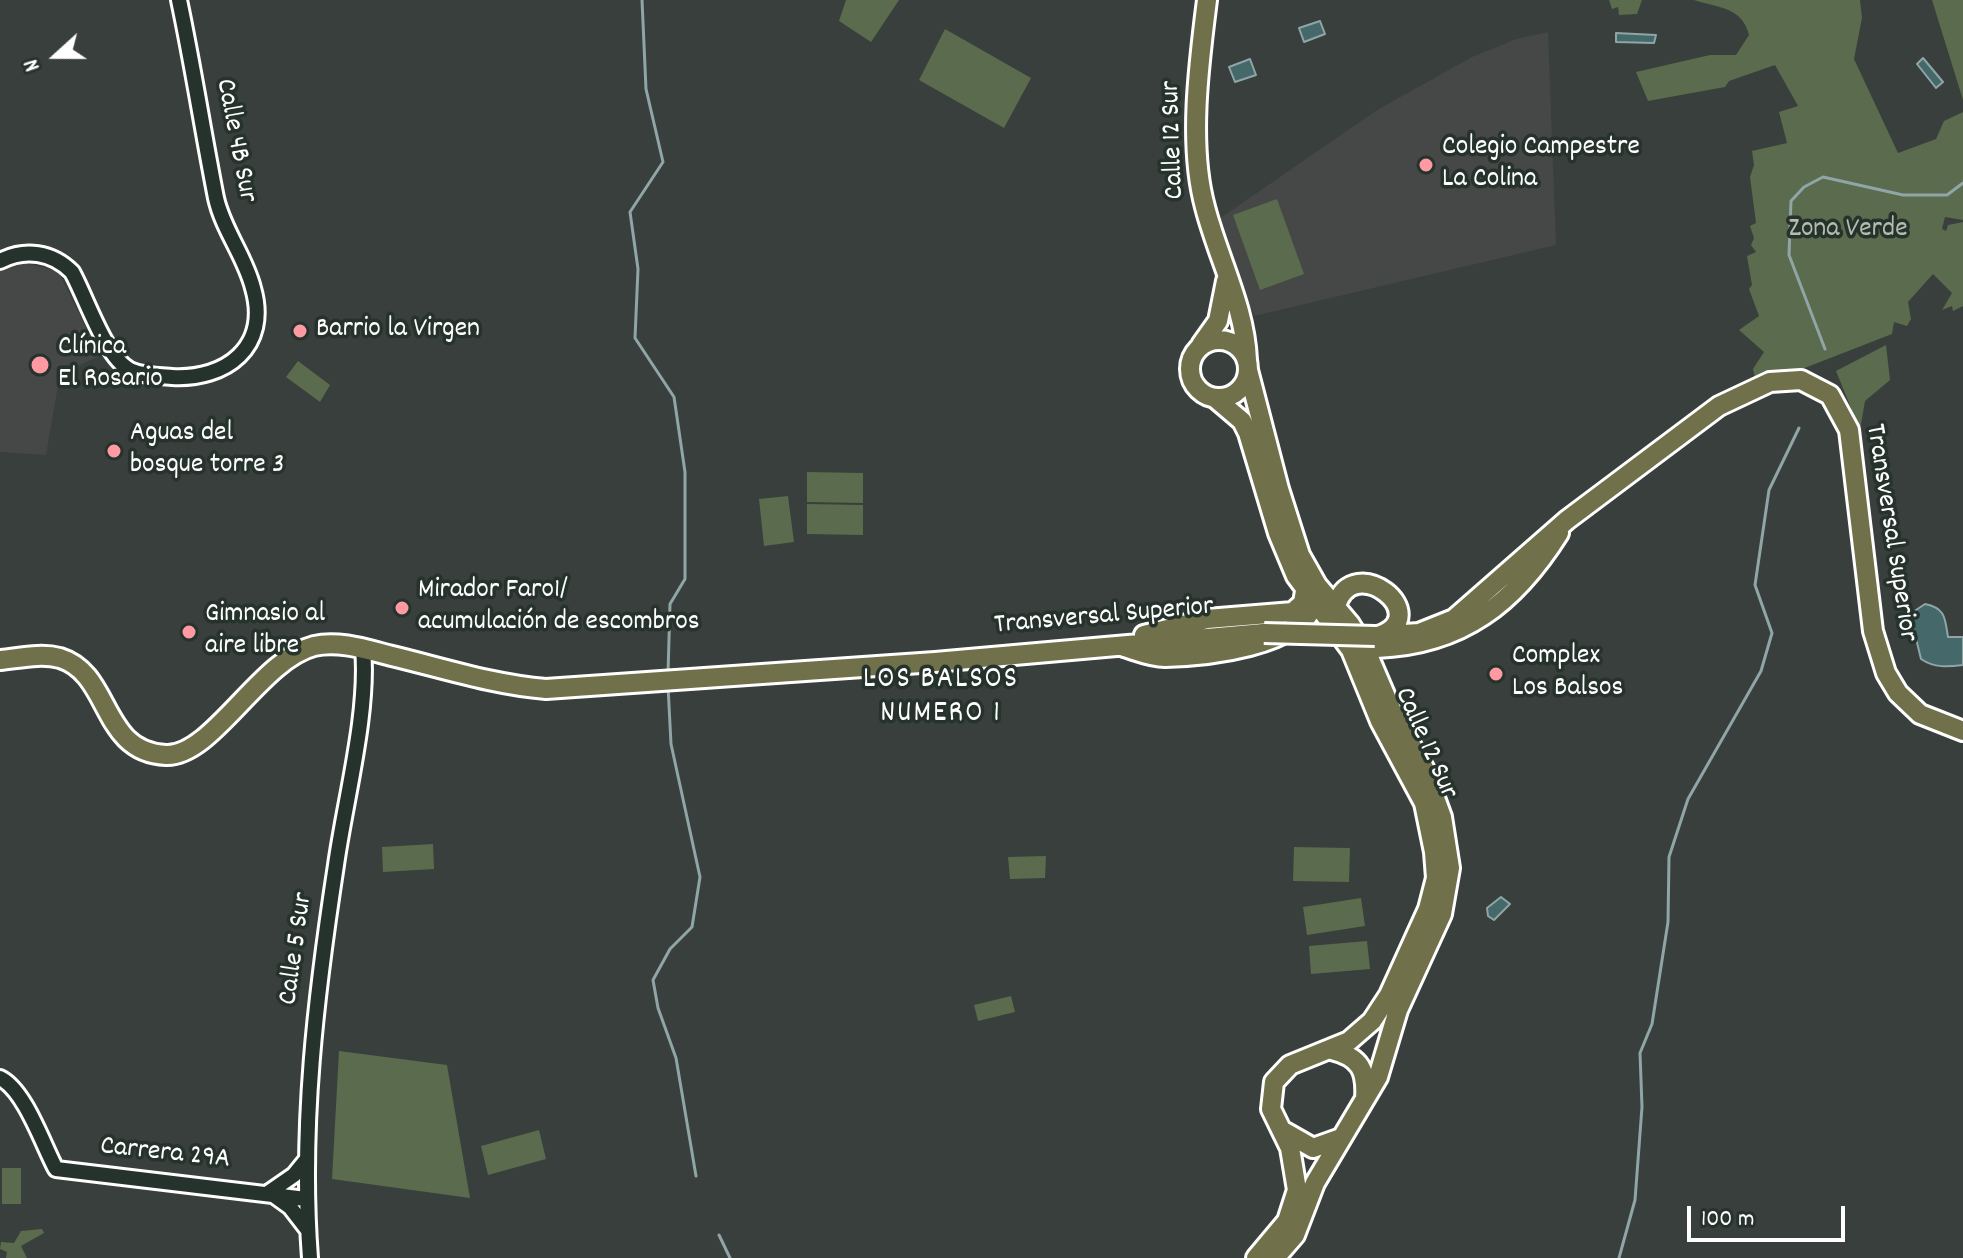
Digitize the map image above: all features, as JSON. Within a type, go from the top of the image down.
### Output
[{"type":"main road","name":"Calle 12 Sur","points":[[1207,0],[1197,94],[1199,181],[1244,330],[1248,365],[1290,529],[1308,572],[1370,642],[1392,711],[1435,792],[1450,868],[1442,914],[1410,982],[1378,1077],[1315,1183],[1295,1235],[1275,1258]]},
{"type":"main road","name":"Calle 12 Sur","points":[[1199,348],[1218,321],[1227,274]]},
{"type":"main road","points":[[1222,340],[1237,346],[1248,365],[1240,389],[1229,396],[1215,398],[1206,395],[1193,382],[1190,364],[1199,348],[1222,340]]},
{"type":"main road","name":"Transversal Superior","points":[[0,660],[39,656],[58,658],[76,666],[127,741],[138,749],[170,756],[193,747],[262,678],[302,651],[323,645],[363,648],[528,687],[935,662],[1264,633],[1370,642],[1419,633],[1454,619],[1567,520],[1736,396],[1786,379],[1812,383],[1838,406],[1849,430],[1873,631],[1886,673],[1898,693],[1920,714],[1963,731]]},
{"type":"main road","name":"Calle 12 Sur","points":[[1215,398],[1242,421],[1255,446],[1278,533],[1310,597],[1351,650],[1380,721],[1424,803],[1436,878],[1428,909],[1389,995],[1362,1031],[1332,1050],[1290,1065],[1274,1082],[1271,1109],[1295,1164],[1295,1203],[1287,1221],[1256,1258]]},
{"type":"main road","points":[[1336,606],[1343,590],[1353,585],[1368,585],[1387,593],[1399,608],[1399,621],[1395,628],[1370,642]]},
{"type":"main road","points":[[1117,645],[1159,629],[1207,619],[1293,612],[1310,597]]},
{"type":"main road","points":[[1117,645],[1164,657],[1245,648],[1302,623],[1310,597]]},
{"type":"main road","points":[[1332,1050],[1348,1054],[1361,1065],[1366,1084],[1365,1099]]},
{"type":"main road","points":[[1280,1127],[1291,1138],[1313,1148],[1333,1143],[1342,1137]]},
{"type":"street","name":"Calle 4B Sur","points":[[0,261],[24,253],[62,262],[72,272],[113,356],[128,369],[146,375],[201,377],[229,365],[239,357],[252,335],[256,311],[253,286],[217,201],[179,0]]},
{"type":"street","name":"Calle 5 Sur","points":[[310,1258],[307,1159],[317,982],[360,713],[363,648]]},
{"type":"street","name":"Carrera 29A","points":[[0,1078],[26,1106],[56,1169],[306,1199]]},
{"type":"street","points":[[307,1159],[294,1175],[268,1193],[290,1207],[307,1229]]},
{"type":"shaded area","name":"Colegio Campestre La Colina","points":[[1548,32],[1556,245],[1254,316],[1219,219],[1377,110],[1472,57],[1516,39]]},
{"type":"shaded area","name":"Clínica El Rosario","points":[[20,262],[58,271],[100,356],[60,374],[46,455],[0,452],[0,270]]},
{"type":"green space","points":[[846,0],[899,0],[871,42],[839,21]]},
{"type":"green space","points":[[1609,0],[1642,0],[1637,14],[1619,15],[1618,7],[1612,9]]},
{"type":"green space","name":"Zona Verde","points":[[1694,0],[1860,0],[1862,18],[1854,59],[1898,153],[1936,139],[1944,121],[1963,112],[1963,220],[1945,217],[1942,229],[1946,231],[1948,225],[1963,222],[1963,306],[1953,311],[1952,306],[1942,310],[1952,293],[1933,274],[1908,302],[1911,319],[1907,326],[1894,322],[1892,334],[1784,376],[1756,382],[1753,369],[1764,352],[1739,330],[1759,316],[1749,289],[1752,285],[1747,256],[1756,252],[1751,245],[1754,238],[1750,226],[1756,223],[1750,177],[1754,165],[1752,151],[1787,143],[1779,112],[1798,106],[1775,65],[1729,81],[1725,87],[1648,101],[1636,72],[1710,55],[1736,55],[1749,35],[1746,26],[1735,14]]},
{"type":"green space","points":[[1932,0],[1963,0],[1963,100]]},
{"type":"green space","points":[[945,29],[1031,78],[1004,128],[919,80]]},
{"type":"green space","points":[[1277,199],[1304,274],[1260,290],[1233,215]]},
{"type":"green space","points":[[1886,345],[1890,380],[1865,401],[1860,430],[1836,371]]},
{"type":"green space","points":[[298,361],[330,385],[320,402],[286,377]]},
{"type":"green space","points":[[807,472],[863,473],[863,503],[807,502]]},
{"type":"green space","points":[[788,496],[794,542],[764,546],[759,499]]},
{"type":"green space","points":[[807,504],[863,505],[863,535],[807,534]]},
{"type":"green space","points":[[433,844],[434,869],[383,872],[382,847]]},
{"type":"green space","points":[[1294,847],[1350,848],[1349,882],[1293,881]]},
{"type":"green space","points":[[1046,856],[1045,878],[1010,879],[1008,857]]},
{"type":"green space","points":[[1361,898],[1365,926],[1307,935],[1303,907]]},
{"type":"green space","points":[[1367,941],[1370,969],[1311,974],[1309,946]]},
{"type":"green space","points":[[1011,996],[1015,1012],[978,1021],[974,1005]]},
{"type":"green space","points":[[339,1051],[447,1065],[470,1198],[332,1179]]},
{"type":"green space","points":[[539,1130],[546,1159],[488,1175],[481,1146]]},
{"type":"green space","points":[[2,1168],[21,1168],[21,1204],[2,1204]]},
{"type":"green space","points":[[42,1229],[44,1233],[21,1246],[27,1258],[6,1258],[7,1252],[0,1249],[1,1242],[14,1243],[21,1231]]},
{"type":"water","points":[[1320,21],[1325,34],[1304,42],[1299,28]]},
{"type":"water","points":[[1616,33],[1656,35],[1654,43],[1616,42]]},
{"type":"water","points":[[1923,58],[1943,82],[1936,88],[1917,64]]},
{"type":"water","points":[[1250,59],[1256,75],[1235,82],[1229,67]]},
{"type":"water","points":[[1925,604],[1941,611],[1948,637],[1963,637],[1963,665],[1941,666],[1921,659],[1910,614]]},
{"type":"water","points":[[1501,897],[1510,904],[1494,920],[1488,916],[1487,908]]},
{"type":"waterway","points":[[642,0],[646,89],[663,162],[630,212],[638,269],[635,338],[674,397],[685,472],[685,579],[670,604],[668,674]]},
{"type":"waterway","points":[[1825,349],[1789,255],[1791,201],[1804,187],[1823,177],[1903,195],[1947,195],[1963,183]]},
{"type":"waterway","points":[[1619,1258],[1635,1200],[1642,1107],[1640,1053],[1652,1024],[1668,922],[1669,857],[1688,799],[1761,671],[1772,633],[1755,585],[1769,490],[1799,428]]},
{"type":"waterway","points":[[668,686],[671,744],[700,877],[692,927],[670,949],[653,980],[658,1008],[676,1058],[696,1176]]},
{"type":"waterway","points":[[719,1235],[730,1258]]},
{"type":"place","name":"Colegio Campestre La Colina","points":[[1426,165]]},
{"type":"place","name":"Barrio la Virgen","points":[[300,331]]},
{"type":"place","name":"Clínica El Rosario","points":[[40,365]]},
{"type":"place","name":"Aguas del bosque torre 3","points":[[114,451]]},
{"type":"place","name":"Mirador Faro1/ acumulación de escombros","points":[[402,608]]},
{"type":"place","name":"Gimnasio al aire libre","points":[[189,632]]},
{"type":"place","name":"Complex Los Balsos","points":[[1496,674]]},
{"type":"district","name":"LOS BALSOS NUMERO 1","points":[[941,699]]}]
